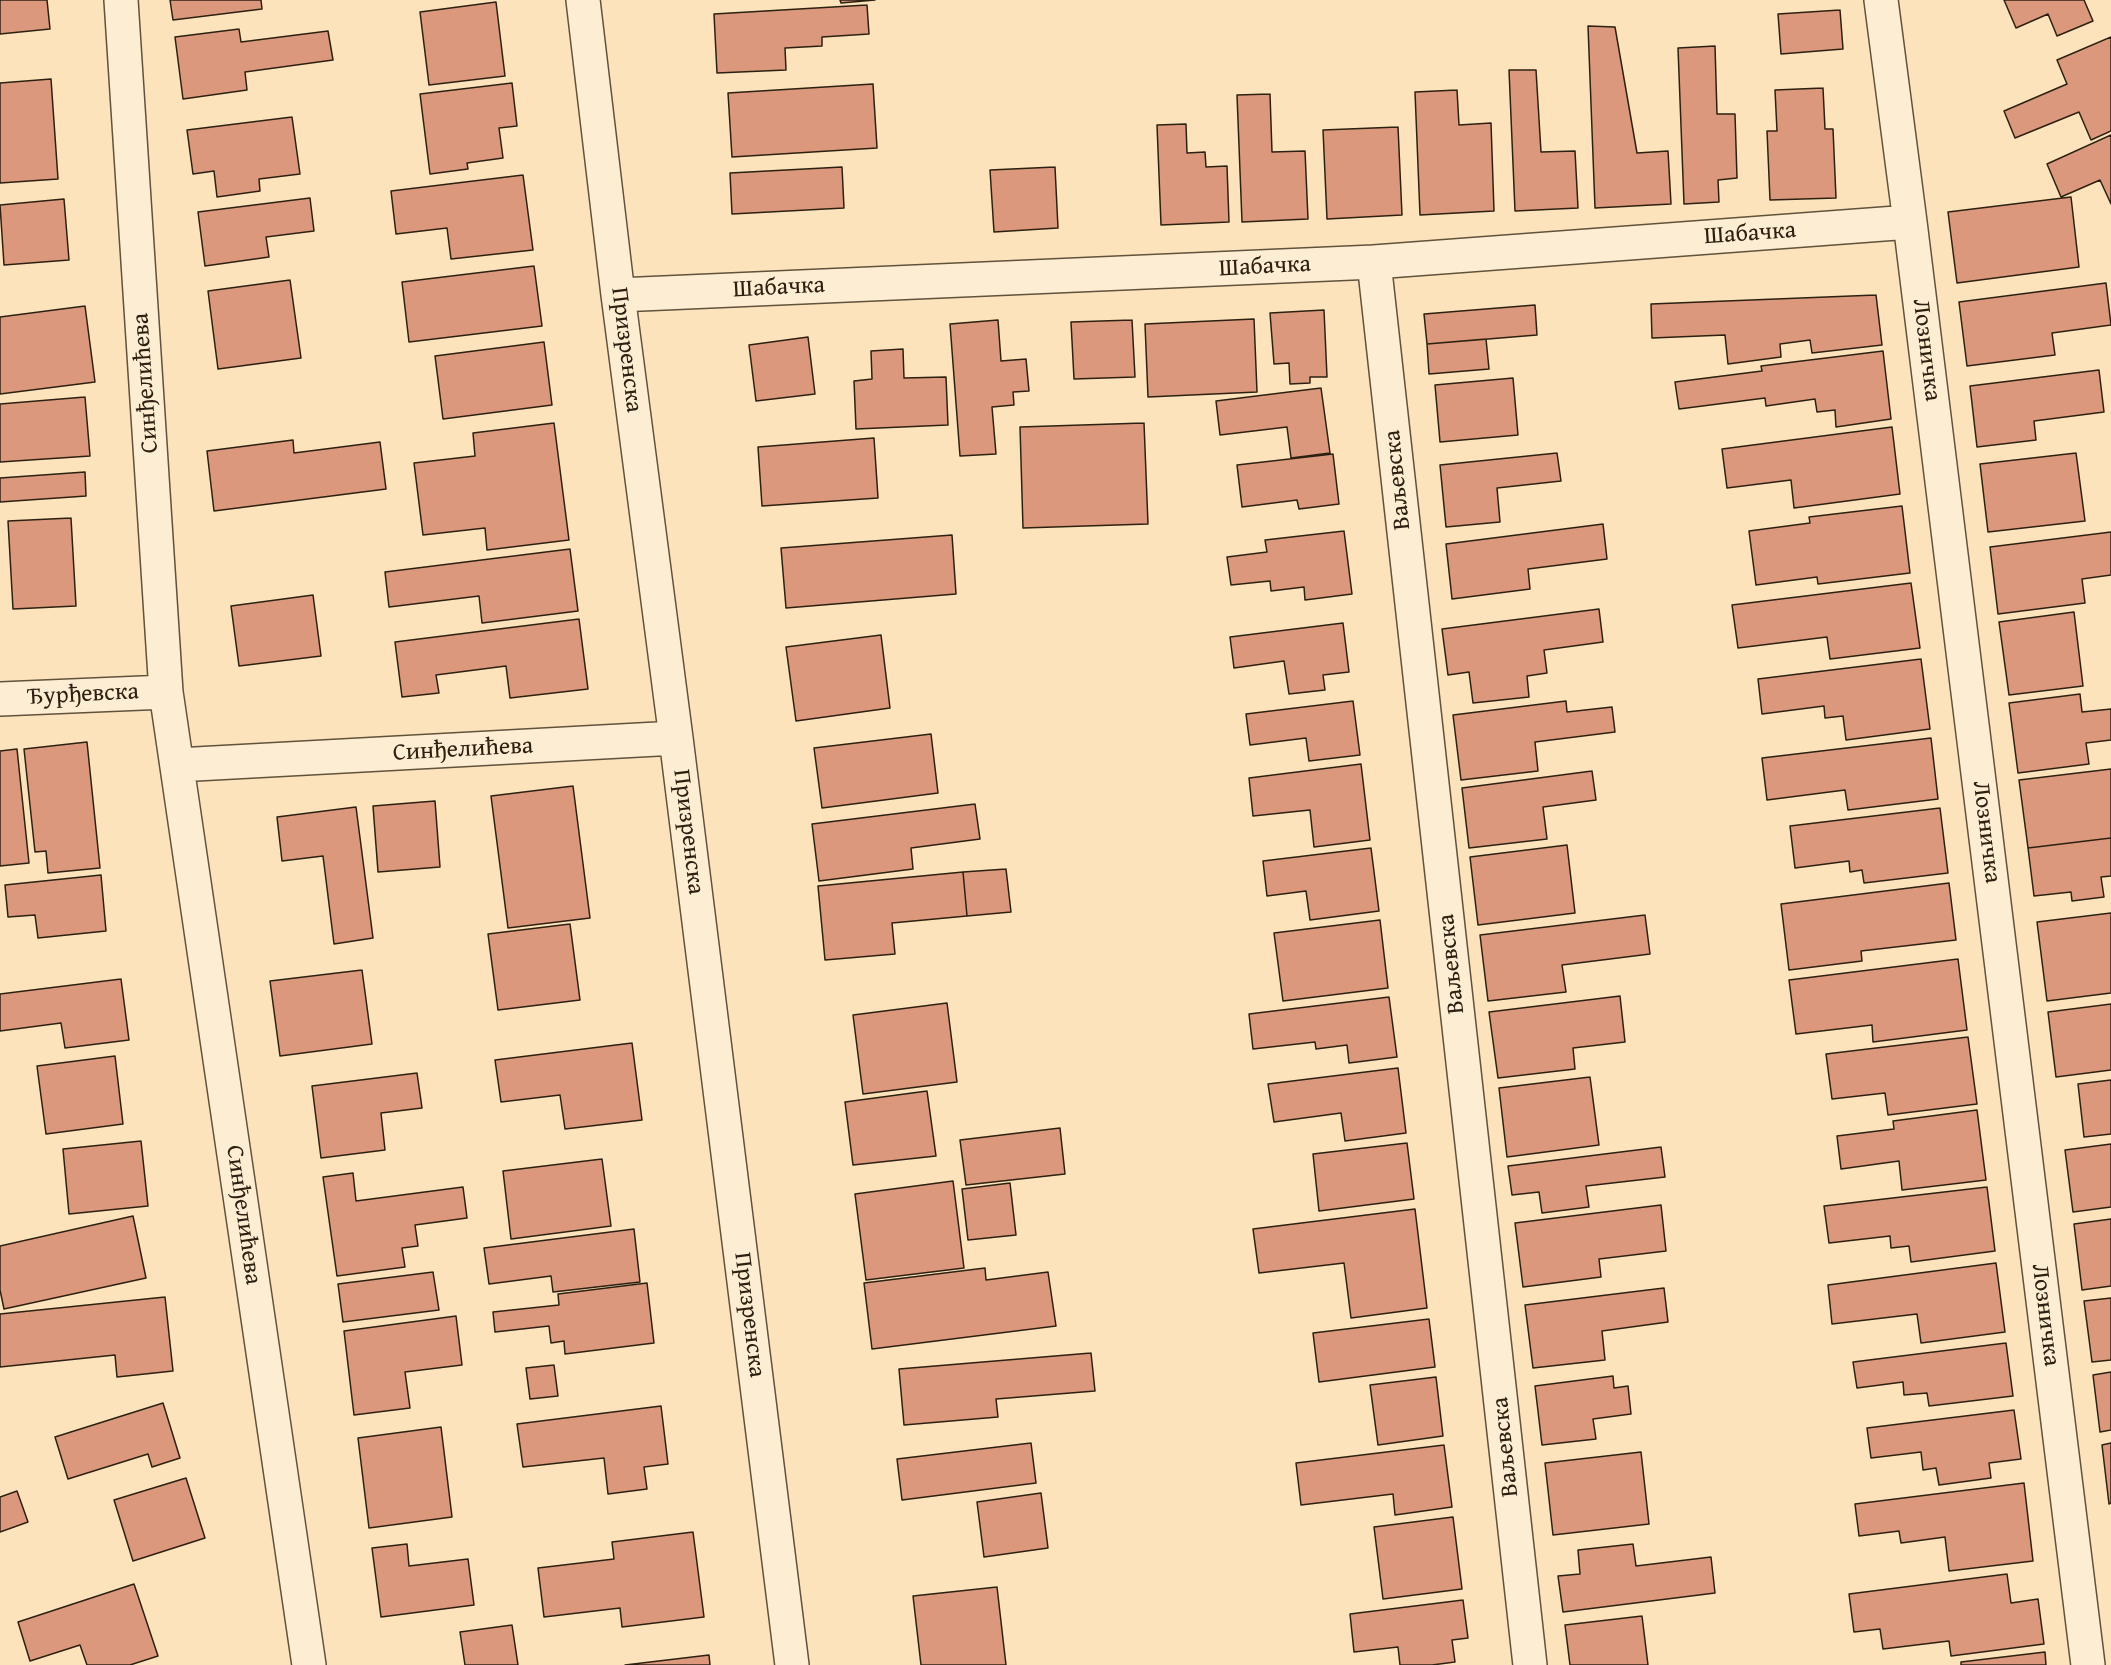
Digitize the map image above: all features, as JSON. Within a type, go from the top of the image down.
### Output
[{"type":"street","name":"Синђелићева","points":[[121,0],[166,692],[309,1665]]},
{"type":"street","name":"Призренска","points":[[583,0],[618,295],[792,1665]]},
{"type":"street","name":"Лозничка","points":[[1881,0],[2088,1665]]},
{"type":"street","name":"Шабачка","points":[[618,295],[1374,262],[1910,222]]},
{"type":"street","name":"Ваљевска","points":[[1374,262],[1530,1665]]},
{"type":"street","name":"Ђурђевска","points":[[0,699],[166,692]]},
{"type":"street","name":"Синђелићева","points":[[177,765],[676,738]]},
{"type":"building","points":[[0,0],[47,0],[50,29],[0,34]]},
{"type":"building","points":[[170,0],[261,0],[262,9],[173,20]]},
{"type":"building","points":[[840,0],[875,0],[841,3]]},
{"type":"building","points":[[2004,0],[2084,0],[2093,21],[2057,36],[2048,14],[2016,28]]},
{"type":"building","points":[[496,2],[505,76],[429,85],[420,12]]},
{"type":"building","points":[[867,5],[869,34],[822,37],[822,46],[785,48],[786,70],[717,73],[714,14]]},
{"type":"building","points":[[1840,10],[1843,49],[1781,54],[1778,14]]},
{"type":"building","points":[[1588,26],[1615,27],[1637,153],[1668,151],[1671,204],[1595,208]]},
{"type":"building","points":[[239,29],[241,42],[328,31],[333,60],[245,72],[247,90],[183,99],[175,37]]},
{"type":"building","points":[[2111,37],[2111,131],[2091,140],[2079,112],[2015,138],[2004,111],[2067,84],[2057,60]]},
{"type":"building","points":[[1715,46],[1717,114],[1735,114],[1737,178],[1718,180],[1719,202],[1684,204],[1678,48]]},
{"type":"building","points":[[1509,70],[1536,70],[1541,152],[1575,151],[1578,208],[1515,211]]},
{"type":"building","points":[[51,79],[58,179],[0,183],[0,83]]},
{"type":"building","points":[[512,83],[517,126],[499,128],[503,158],[467,163],[468,169],[430,174],[420,94]]},
{"type":"building","points":[[873,84],[877,148],[732,157],[728,93]]},
{"type":"building","points":[[1823,88],[1825,129],[1833,129],[1836,198],[1770,200],[1767,131],[1777,131],[1775,90]]},
{"type":"building","points":[[1457,90],[1459,125],[1491,123],[1494,211],[1420,215],[1415,92]]},
{"type":"building","points":[[1270,94],[1272,152],[1305,151],[1308,219],[1242,222],[1237,95]]},
{"type":"building","points":[[292,117],[300,174],[259,179],[260,191],[217,197],[214,171],[193,174],[187,130]]},
{"type":"building","points":[[1186,124],[1187,153],[1205,152],[1206,167],[1227,166],[1229,222],[1161,225],[1157,125]]},
{"type":"building","points":[[1398,127],[1402,215],[1327,219],[1323,130]]},
{"type":"building","points":[[2111,135],[2111,204],[2100,180],[2061,197],[2047,164]]},
{"type":"building","points":[[842,167],[844,208],[732,214],[730,173]]},
{"type":"building","points":[[1055,167],[1058,228],[994,232],[990,170]]},
{"type":"building","points":[[523,175],[533,250],[451,259],[447,228],[396,234],[391,191]]},
{"type":"building","points":[[2071,197],[2079,267],[1957,283],[1948,212]]},
{"type":"building","points":[[310,198],[314,231],[266,237],[269,257],[205,266],[198,212]]},
{"type":"building","points":[[64,199],[69,260],[4,265],[0,205]]},
{"type":"building","points":[[534,266],[542,326],[409,342],[402,282]]},
{"type":"building","points":[[290,280],[301,358],[218,369],[208,291]]},
{"type":"building","points":[[2106,283],[2111,325],[2052,333],[2055,355],[1967,366],[1959,302]]},
{"type":"building","points":[[1876,295],[1882,345],[1812,353],[1810,340],[1780,344],[1781,357],[1728,364],[1725,335],[1652,338],[1651,304]]},
{"type":"building","points":[[1535,305],[1537,335],[1427,344],[1424,314]]},
{"type":"building","points":[[85,306],[95,382],[0,394],[0,317]]},
{"type":"building","points":[[1324,310],[1327,377],[1310,377],[1310,383],[1290,384],[1289,363],[1274,364],[1270,313]]},
{"type":"building","points":[[1254,319],[1257,392],[1148,397],[1145,324]]},
{"type":"building","points":[[998,320],[1001,361],[1026,359],[1029,391],[1013,392],[1014,405],[992,407],[996,454],[960,456],[950,324]]},
{"type":"building","points":[[1132,320],[1135,377],[1074,379],[1071,322]]},
{"type":"building","points":[[808,337],[815,394],[756,401],[749,345]]},
{"type":"building","points":[[1486,339],[1489,369],[1429,374],[1427,344]]},
{"type":"building","points":[[544,342],[552,405],[443,419],[435,356]]},
{"type":"building","points":[[903,349],[904,378],[946,377],[948,425],[856,429],[854,381],[872,379],[871,351]]},
{"type":"building","points":[[1883,351],[1891,419],[1836,427],[1835,410],[1817,412],[1815,399],[1766,406],[1765,398],[1679,409],[1675,382],[1762,371],[1761,366]]},
{"type":"building","points":[[2099,370],[2104,412],[2034,421],[2036,440],[1977,447],[1970,386]]},
{"type":"building","points":[[1513,378],[1518,435],[1440,442],[1435,385]]},
{"type":"building","points":[[1321,388],[1330,453],[1291,458],[1287,427],[1220,435],[1216,401]]},
{"type":"building","points":[[85,397],[90,456],[0,462],[0,404]]},
{"type":"building","points":[[554,423],[569,540],[487,550],[485,528],[423,535],[414,463],[475,456],[473,433]]},
{"type":"building","points":[[1144,423],[1148,524],[1023,528],[1020,427]]},
{"type":"building","points":[[1892,427],[1900,494],[1794,508],[1791,480],[1727,488],[1722,449]]},
{"type":"building","points":[[874,438],[878,498],[762,506],[758,447]]},
{"type":"building","points":[[293,440],[294,453],[380,442],[386,489],[214,511],[207,451]]},
{"type":"building","points":[[1557,453],[1561,481],[1497,488],[1500,522],[1446,527],[1440,465]]},
{"type":"building","points":[[2076,453],[2085,521],[1988,532],[1980,464]]},
{"type":"building","points":[[1333,454],[1339,504],[1299,509],[1297,500],[1242,507],[1237,465]]},
{"type":"building","points":[[85,472],[86,496],[0,502],[0,478]]},
{"type":"building","points":[[1902,506],[1910,573],[1818,584],[1817,577],[1756,585],[1749,531],[1810,523],[1809,517]]},
{"type":"building","points":[[71,518],[76,606],[13,609],[8,521]]},
{"type":"building","points":[[1603,524],[1607,559],[1528,569],[1530,589],[1452,599],[1446,544]]},
{"type":"building","points":[[1344,531],[1352,594],[1305,600],[1304,587],[1271,591],[1270,581],[1231,585],[1227,557],[1267,552],[1265,540]]},
{"type":"building","points":[[2111,532],[2111,575],[2082,579],[2085,603],[1998,614],[1990,547]]},
{"type":"building","points":[[952,535],[956,594],[786,608],[781,548]]},
{"type":"building","points":[[570,549],[578,611],[482,623],[479,596],[389,607],[385,572]]},
{"type":"building","points":[[1911,583],[1920,648],[1830,659],[1827,637],[1738,648],[1732,605]]},
{"type":"building","points":[[313,595],[321,656],[239,666],[231,606]]},
{"type":"building","points":[[1599,609],[1603,642],[1544,650],[1547,673],[1527,676],[1529,697],[1473,703],[1469,672],[1448,675],[1442,629]]},
{"type":"building","points":[[2074,612],[2083,686],[2009,695],[1999,622]]},
{"type":"building","points":[[579,619],[588,689],[510,698],[506,666],[436,675],[439,693],[402,697],[395,642]]},
{"type":"building","points":[[1343,623],[1349,672],[1323,675],[1325,690],[1289,694],[1284,661],[1234,668],[1230,637]]},
{"type":"building","points":[[881,635],[890,708],[796,721],[786,647]]},
{"type":"building","points":[[1921,659],[1930,729],[1846,740],[1843,716],[1825,718],[1824,706],[1762,714],[1758,679]]},
{"type":"building","points":[[2080,694],[2082,712],[2111,709],[2111,740],[2086,743],[2089,764],[2018,773],[2009,703]]},
{"type":"building","points":[[1353,701],[1360,755],[1309,761],[1306,738],[1250,745],[1246,714]]},
{"type":"building","points":[[1566,701],[1567,712],[1612,707],[1615,732],[1535,742],[1538,771],[1461,780],[1453,715]]},
{"type":"building","points":[[931,734],[938,793],[822,808],[814,748]]},
{"type":"building","points":[[1931,738],[1938,799],[1848,810],[1845,790],[1767,800],[1762,758]]},
{"type":"building","points":[[87,742],[100,868],[48,873],[46,851],[35,852],[24,749]]},
{"type":"building","points":[[17,749],[29,863],[0,866],[0,751]]},
{"type":"building","points":[[1361,764],[1370,840],[1314,847],[1310,810],[1253,816],[1249,778]]},
{"type":"building","points":[[2111,769],[2111,838],[2028,848],[2019,780]]},
{"type":"building","points":[[1592,771],[1596,800],[1543,807],[1547,839],[1469,848],[1462,788]]},
{"type":"building","points":[[573,786],[590,918],[508,928],[491,796]]},
{"type":"building","points":[[435,801],[440,867],[378,872],[373,806]]},
{"type":"building","points":[[975,804],[980,839],[911,848],[913,869],[819,881],[812,824]]},
{"type":"building","points":[[356,807],[373,938],[334,944],[323,856],[282,861],[277,817]]},
{"type":"building","points":[[1940,808],[1948,873],[1864,883],[1862,870],[1850,872],[1849,861],[1795,868],[1790,826]]},
{"type":"building","points":[[2111,838],[2111,876],[2101,877],[2104,897],[2072,901],[2071,892],[2034,896],[2028,848]]},
{"type":"building","points":[[1567,845],[1575,913],[1478,925],[1470,857]]},
{"type":"building","points":[[1371,848],[1379,911],[1310,920],[1306,891],[1267,896],[1263,861]]},
{"type":"building","points":[[1006,869],[1011,912],[967,916],[963,872]]},
{"type":"building","points":[[963,872],[967,916],[892,923],[895,954],[825,960],[818,886]]},
{"type":"building","points":[[101,875],[106,931],[38,938],[35,915],[8,917],[5,885]]},
{"type":"building","points":[[1949,883],[1956,940],[1861,951],[1862,961],[1789,970],[1781,904]]},
{"type":"building","points":[[2111,913],[2111,993],[2047,1001],[2037,922]]},
{"type":"building","points":[[1645,915],[1650,954],[1562,965],[1566,992],[1488,1001],[1480,935]]},
{"type":"building","points":[[1380,920],[1388,988],[1283,1001],[1274,933]]},
{"type":"building","points":[[570,924],[580,1000],[498,1010],[488,934]]},
{"type":"building","points":[[1958,959],[1967,1030],[1873,1042],[1872,1025],[1796,1034],[1789,980]]},
{"type":"building","points":[[362,970],[372,1044],[280,1056],[270,981]]},
{"type":"building","points":[[121,979],[129,1040],[65,1048],[61,1023],[0,1031],[0,994]]},
{"type":"building","points":[[1620,996],[1625,1042],[1573,1048],[1575,1069],[1498,1078],[1489,1012]]},
{"type":"building","points":[[1389,997],[1397,1057],[1349,1063],[1347,1045],[1316,1049],[1315,1042],[1253,1049],[1249,1014]]},
{"type":"building","points":[[947,1003],[957,1082],[863,1094],[853,1015]]},
{"type":"building","points":[[2111,1004],[2111,1070],[2056,1077],[2048,1012]]},
{"type":"building","points":[[1968,1037],[1977,1104],[1888,1115],[1885,1093],[1832,1099],[1826,1054]]},
{"type":"building","points":[[632,1043],[642,1120],[565,1129],[560,1095],[501,1102],[495,1060]]},
{"type":"building","points":[[115,1056],[123,1124],[46,1134],[37,1066]]},
{"type":"building","points":[[1398,1068],[1406,1133],[1345,1141],[1341,1113],[1274,1122],[1268,1084]]},
{"type":"building","points":[[417,1073],[422,1108],[381,1113],[385,1150],[321,1158],[312,1086]]},
{"type":"building","points":[[1590,1077],[1599,1145],[1507,1157],[1499,1088]]},
{"type":"building","points":[[2111,1080],[2111,1134],[2084,1137],[2078,1084]]},
{"type":"building","points":[[927,1091],[936,1156],[853,1165],[845,1102]]},
{"type":"building","points":[[1977,1110],[1986,1180],[1902,1190],[1899,1161],[1841,1169],[1837,1136],[1894,1129],[1893,1121]]},
{"type":"building","points":[[1060,1128],[1065,1174],[966,1185],[960,1140]]},
{"type":"building","points":[[141,1141],[148,1206],[69,1214],[63,1149]]},
{"type":"building","points":[[1407,1143],[1414,1199],[1319,1211],[1313,1154]]},
{"type":"building","points":[[2111,1144],[2111,1207],[2073,1212],[2065,1150]]},
{"type":"building","points":[[1661,1147],[1665,1177],[1586,1186],[1589,1207],[1542,1213],[1539,1192],[1512,1195],[1508,1166]]},
{"type":"building","points":[[602,1159],[611,1226],[511,1239],[503,1171]]},
{"type":"building","points":[[353,1173],[356,1201],[463,1187],[467,1218],[415,1225],[418,1246],[402,1248],[405,1267],[337,1276],[323,1177]]},
{"type":"building","points":[[953,1181],[964,1268],[866,1280],[855,1194]]},
{"type":"building","points":[[1010,1183],[1016,1235],[968,1240],[962,1189]]},
{"type":"building","points":[[1987,1187],[1995,1251],[1911,1262],[1909,1246],[1891,1248],[1890,1236],[1829,1243],[1824,1206]]},
{"type":"building","points":[[1661,1205],[1666,1251],[1599,1259],[1601,1277],[1523,1287],[1515,1223]]},
{"type":"building","points":[[1415,1209],[1427,1308],[1351,1318],[1344,1263],[1259,1273],[1253,1229]]},
{"type":"building","points":[[133,1216],[146,1278],[4,1309],[0,1290],[0,1246]]},
{"type":"building","points":[[2111,1219],[2111,1286],[2082,1290],[2074,1224]]},
{"type":"building","points":[[634,1229],[640,1282],[553,1292],[551,1276],[489,1284],[484,1248]]},
{"type":"building","points":[[1996,1263],[2005,1332],[1921,1343],[1917,1314],[1832,1324],[1828,1285]]},
{"type":"building","points":[[985,1268],[986,1280],[1048,1272],[1056,1326],[872,1349],[864,1283]]},
{"type":"building","points":[[433,1272],[439,1310],[343,1322],[338,1284]]},
{"type":"building","points":[[647,1283],[654,1343],[565,1354],[564,1341],[551,1343],[549,1326],[495,1332],[493,1312],[559,1305],[558,1294]]},
{"type":"building","points":[[1664,1288],[1668,1322],[1602,1331],[1605,1360],[1533,1368],[1525,1305]]},
{"type":"building","points":[[165,1297],[173,1371],[117,1377],[115,1355],[0,1367],[0,1314]]},
{"type":"building","points":[[2111,1298],[2111,1360],[2092,1362],[2084,1301]]},
{"type":"building","points":[[456,1316],[462,1365],[405,1372],[410,1408],[354,1415],[344,1331]]},
{"type":"building","points":[[1429,1319],[1435,1367],[1319,1382],[1313,1333]]},
{"type":"building","points":[[2006,1343],[2013,1396],[1929,1406],[1927,1393],[1904,1395],[1903,1382],[1857,1388],[1853,1362]]},
{"type":"building","points":[[1091,1353],[1095,1391],[996,1399],[998,1417],[904,1425],[899,1369]]},
{"type":"building","points":[[554,1365],[558,1396],[530,1399],[526,1368]]},
{"type":"building","points":[[2111,1372],[2111,1430],[2100,1432],[2093,1375]]},
{"type":"building","points":[[1613,1376],[1614,1388],[1628,1386],[1631,1414],[1593,1419],[1596,1439],[1542,1445],[1535,1386]]},
{"type":"building","points":[[1436,1377],[1443,1436],[1378,1445],[1370,1385]]},
{"type":"building","points":[[163,1403],[180,1458],[152,1467],[148,1454],[68,1479],[55,1437]]},
{"type":"building","points":[[661,1406],[668,1464],[644,1467],[647,1489],[608,1494],[604,1458],[523,1467],[517,1424]]},
{"type":"building","points":[[2014,1410],[2021,1459],[1989,1463],[1991,1478],[1939,1485],[1936,1468],[1923,1470],[1921,1452],[1871,1458],[1867,1428]]},
{"type":"building","points":[[441,1427],[452,1517],[369,1528],[358,1438]]},
{"type":"building","points":[[1031,1443],[1036,1483],[902,1500],[897,1459]]},
{"type":"building","points":[[2111,1443],[2111,1503],[2109,1504],[2102,1445]]},
{"type":"building","points":[[1444,1445],[1452,1507],[1395,1515],[1393,1494],[1301,1505],[1296,1463]]},
{"type":"building","points":[[1641,1452],[1649,1524],[1553,1535],[1545,1463]]},
{"type":"building","points":[[186,1478],[205,1538],[133,1561],[114,1500]]},
{"type":"building","points":[[2024,1483],[2033,1561],[1949,1571],[1945,1537],[1901,1543],[1899,1531],[1859,1536],[1855,1504]]},
{"type":"building","points":[[17,1491],[28,1522],[0,1532],[0,1497]]},
{"type":"building","points":[[1041,1493],[1048,1548],[984,1557],[977,1502]]},
{"type":"building","points":[[1453,1517],[1462,1589],[1383,1599],[1374,1527]]},
{"type":"building","points":[[693,1532],[704,1617],[622,1627],[620,1608],[544,1617],[538,1568],[614,1559],[612,1542]]},
{"type":"building","points":[[407,1544],[409,1566],[468,1559],[474,1605],[381,1617],[372,1548]]},
{"type":"building","points":[[1633,1544],[1636,1566],[1711,1557],[1715,1593],[1563,1612],[1558,1576],[1580,1574],[1578,1550]]},
{"type":"building","points":[[2007,1574],[2011,1603],[2038,1599],[2044,1644],[1951,1656],[1949,1641],[1883,1649],[1880,1629],[1854,1632],[1849,1594]]},
{"type":"building","points":[[134,1584],[158,1656],[130,1665],[87,1665],[80,1645],[30,1661],[18,1622]]},
{"type":"building","points":[[997,1587],[1006,1665],[921,1665],[913,1596]]},
{"type":"building","points":[[1463,1600],[1468,1638],[1452,1640],[1455,1662],[1400,1665],[1398,1647],[1354,1652],[1350,1614]]},
{"type":"building","points":[[1642,1616],[1648,1665],[1570,1665],[1565,1625]]},
{"type":"building","points":[[512,1625],[518,1665],[465,1665],[460,1632]]},
{"type":"building","points":[[2045,1652],[2046,1665],[1961,1665],[1961,1662]]},
{"type":"building","points":[[709,1655],[710,1665],[625,1665]]}]
